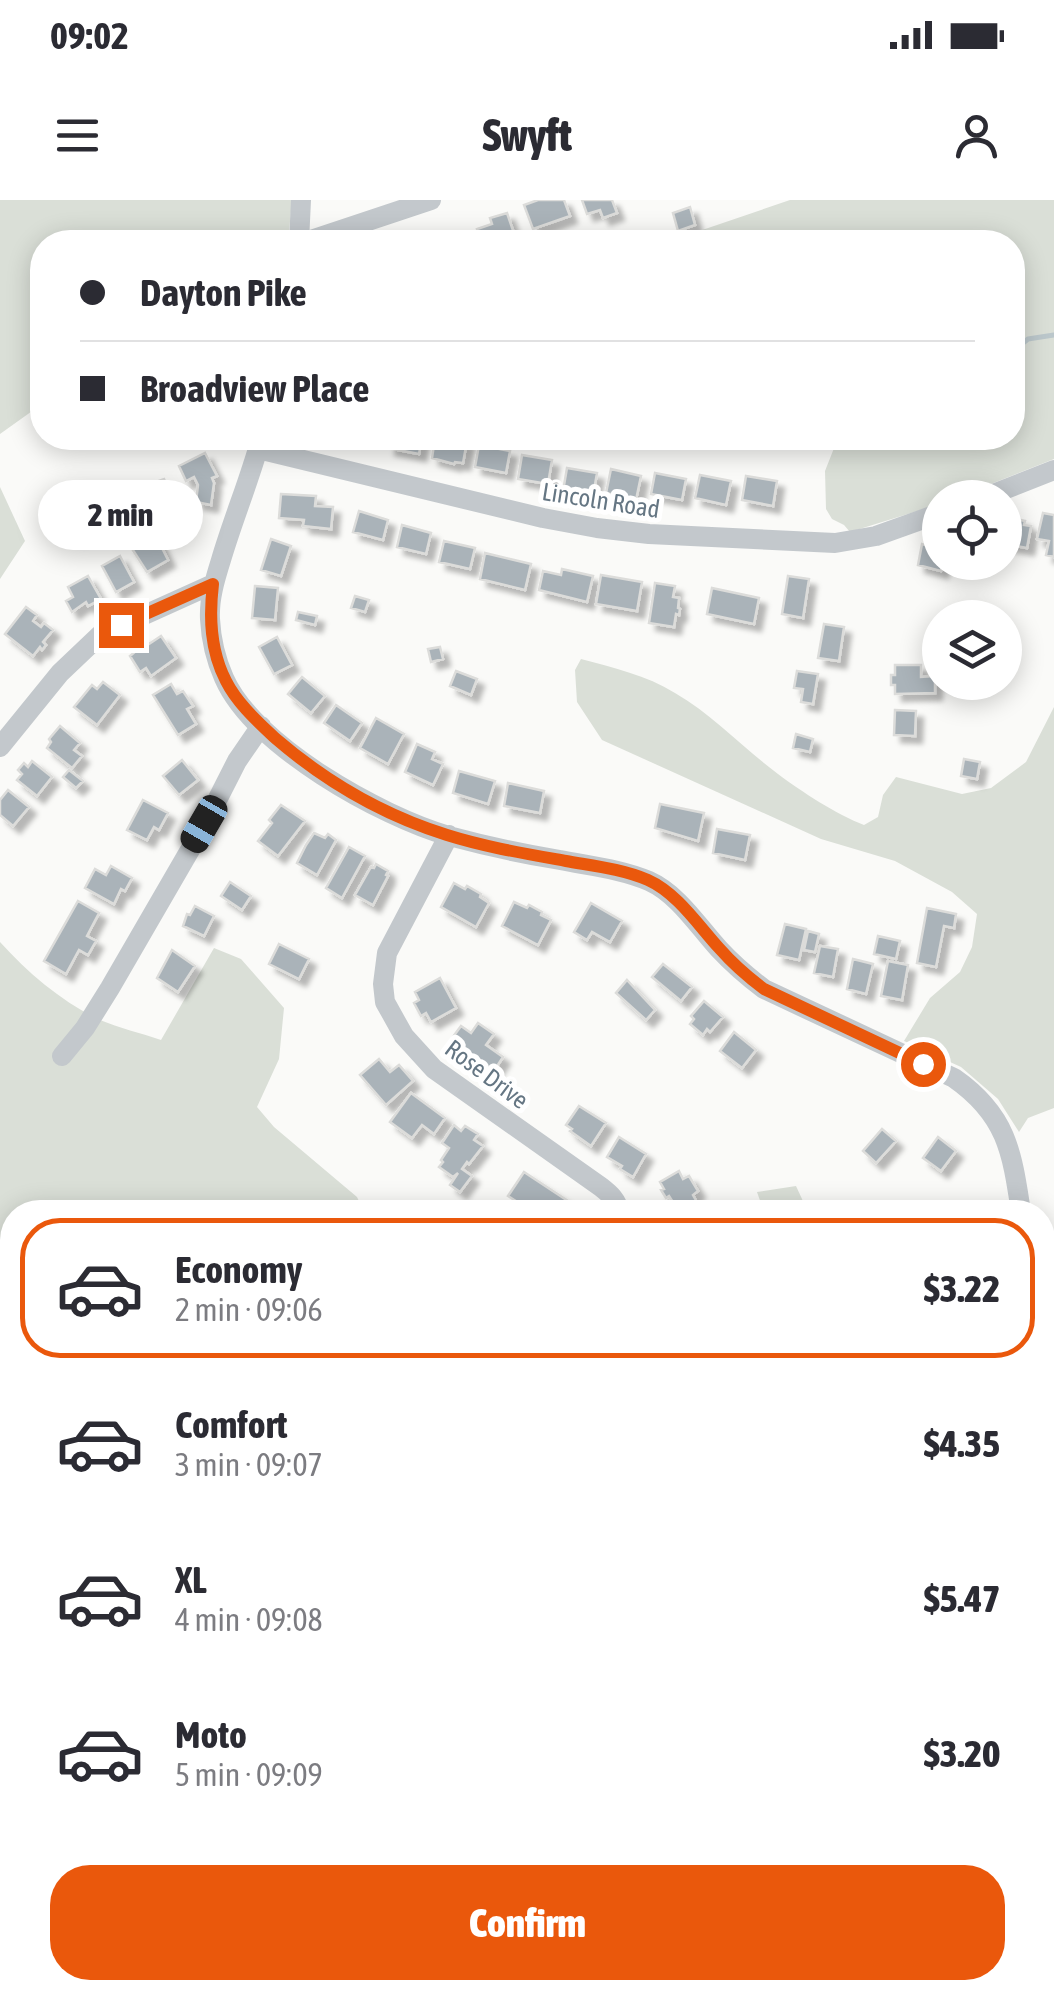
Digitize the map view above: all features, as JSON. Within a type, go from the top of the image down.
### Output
[{"type":"street","points":[[301,200],[302,230]]},
{"type":"street","points":[[339,230],[432,200]]},
{"type":"street","points":[[258,450],[213,584],[210,619],[213,645],[229,686],[261,726],[337,785],[386,812],[449,836],[622,872],[657,885],[764,989],[954,1078],[972,1091],[1005,1135],[1019,1200]]},
{"type":"street","name":"Lincoln Road","points":[[287,450],[537,516],[649,534],[835,543],[876,536],[922,519]]},
{"type":"street","points":[[1022,483],[1054,470]]},
{"type":"street","points":[[0,747],[60,673],[100,635],[213,584]]},
{"type":"street","points":[[62,1056],[110,988],[237,761],[261,726]]},
{"type":"street","name":"Rose Drive","points":[[449,836],[387,953],[382,984],[385,1002],[404,1036],[434,1070],[602,1186],[614,1200]]},
{"type":"shaded area","points":[[0,200],[292,200],[289,230],[30,230],[30,413],[0,434]]},
{"type":"shaded area","points":[[790,200],[1054,200],[1054,459],[1001,480],[922,480],[922,510],[850,532],[832,519],[826,509],[825,471],[833,450],[1025,450],[1025,230],[702,230]]},
{"type":"shaded area","points":[[0,487],[25,541],[0,579]]},
{"type":"shaded area","points":[[581,659],[641,677],[675,693],[787,781],[864,825],[878,817],[883,795],[896,777],[962,794],[991,788],[1026,762],[1054,707],[1054,1108],[1028,1118],[1019,1132],[998,1099],[961,1067],[904,1041],[930,998],[960,972],[972,947],[977,914],[952,892],[895,861],[821,839],[602,740],[577,702],[575,670]]},
{"type":"shaded area","points":[[0,942],[34,976],[72,1005],[100,1020],[161,1040],[214,948],[241,959],[284,1008],[279,1059],[257,1107],[274,1127],[358,1200],[0,1200]]},
{"type":"shaded area","points":[[796,1186],[802,1200],[760,1200],[757,1192]]},
{"type":"building","points":[[538,200],[564,200],[570,216],[533,229],[524,205]]},
{"type":"building","points":[[582,200],[612,200],[617,213],[603,218],[600,210],[587,214]]},
{"type":"building","points":[[690,207],[695,225],[678,230],[673,213]]},
{"type":"building","points":[[507,213],[513,230],[477,230],[492,224],[490,218]]},
{"type":"building","points":[[433,450],[465,450],[463,463],[432,458]]},
{"type":"building","points":[[478,450],[510,451],[506,473],[475,467]]},
{"type":"building","points":[[205,453],[217,476],[212,478],[211,505],[196,502],[198,485],[194,477],[186,481],[179,466]]},
{"type":"building","points":[[522,455],[552,460],[548,484],[518,479]]},
{"type":"building","points":[[567,468],[597,473],[593,496],[563,491]]},
{"type":"building","points":[[611,469],[641,476],[636,500],[606,493]]},
{"type":"building","points":[[655,473],[686,479],[682,500],[651,494]]},
{"type":"building","points":[[700,475],[731,481],[726,505],[695,498]]},
{"type":"building","points":[[746,476],[777,481],[773,506],[742,500]]},
{"type":"building","points":[[164,479],[170,493],[155,500],[148,485]]},
{"type":"building","points":[[281,494],[316,496],[315,506],[333,507],[331,529],[303,526],[304,520],[279,518]]},
{"type":"building","points":[[79,506],[92,531],[77,538],[65,514]]},
{"type":"building","points":[[359,511],[388,520],[383,540],[353,532]]},
{"type":"building","points":[[1043,513],[1054,515],[1054,557],[1046,555],[1049,541],[1037,539]]},
{"type":"building","points":[[1022,520],[1031,526],[1027,548],[1022,547]]},
{"type":"building","points":[[402,525],[431,533],[426,554],[397,547]]},
{"type":"building","points":[[154,532],[168,560],[147,572],[129,544]]},
{"type":"building","points":[[271,539],[291,546],[281,576],[261,570]]},
{"type":"building","points":[[444,541],[475,548],[470,569],[439,562]]},
{"type":"building","points":[[485,553],[531,564],[525,590],[480,579]]},
{"type":"building","points":[[120,556],[134,582],[116,592],[102,566]]},
{"type":"building","points":[[562,569],[593,576],[587,602],[539,590],[543,571],[561,575]]},
{"type":"building","points":[[601,575],[642,582],[637,611],[596,604]]},
{"type":"building","points":[[88,576],[101,599],[88,606],[86,602],[72,612],[66,601],[73,597],[68,587]]},
{"type":"building","points":[[788,576],[809,579],[803,618],[782,614]]},
{"type":"building","points":[[655,583],[675,586],[673,597],[679,598],[680,609],[674,627],[649,623]]},
{"type":"building","points":[[255,586],[278,588],[275,620],[252,618]]},
{"type":"building","points":[[712,588],[759,598],[754,624],[707,614]]},
{"type":"building","points":[[355,596],[369,600],[365,612],[351,608]]},
{"type":"building","points":[[26,607],[37,615],[33,621],[53,630],[43,642],[46,645],[33,656],[5,634]]},
{"type":"building","points":[[298,612],[317,616],[315,625],[296,620]]},
{"type":"building","points":[[824,624],[844,627],[839,661],[818,658]]},
{"type":"building","points":[[161,636],[176,658],[151,676],[146,668],[140,672],[130,656],[136,651],[133,645],[145,637],[149,644]]},
{"type":"building","points":[[277,637],[292,665],[274,674],[259,647]]},
{"type":"building","points":[[440,647],[443,659],[431,662],[428,649]]},
{"type":"building","points":[[895,665],[921,665],[922,693],[895,694],[891,675],[895,675]]},
{"type":"building","points":[[456,671],[477,679],[471,695],[450,686]]},
{"type":"building","points":[[797,671],[818,674],[813,704],[801,702],[803,689],[794,688]]},
{"type":"building","points":[[302,677],[325,696],[311,713],[288,694]]},
{"type":"building","points":[[103,682],[120,695],[97,725],[74,707],[92,685],[97,689]]},
{"type":"building","points":[[171,684],[177,694],[183,691],[193,706],[187,709],[196,724],[178,735],[153,695]]},
{"type":"building","points":[[336,705],[362,723],[350,741],[324,723]]},
{"type":"building","points":[[895,710],[916,711],[915,736],[894,735]]},
{"type":"building","points":[[376,718],[404,734],[388,764],[360,748]]},
{"type":"building","points":[[60,726],[80,743],[74,750],[82,756],[72,768],[47,748]]},
{"type":"building","points":[[796,734],[813,739],[810,752],[793,748]]},
{"type":"building","points":[[417,744],[435,752],[432,759],[443,764],[433,785],[405,772]]},
{"type":"building","points":[[964,759],[980,762],[977,779],[961,776]]},
{"type":"building","points":[[182,760],[198,780],[179,795],[163,776]]},
{"type":"building","points":[[32,761],[52,777],[37,796],[17,780],[22,774],[18,770]]},
{"type":"building","points":[[69,770],[83,781],[76,788],[63,777]]},
{"type":"building","points":[[459,771],[495,781],[488,804],[453,793]]},
{"type":"building","points":[[508,783],[544,791],[540,813],[504,806]]},
{"type":"building","points":[[8,790],[29,807],[13,826],[0,815],[0,800]]},
{"type":"building","points":[[143,800],[168,813],[159,830],[154,827],[147,840],[127,830]]},
{"type":"building","points":[[660,804],[704,813],[698,841],[655,828]]},
{"type":"building","points":[[281,805],[305,821],[278,856],[258,841]]},
{"type":"building","points":[[717,829],[750,835],[745,860],[713,853]]},
{"type":"building","points":[[314,833],[325,838],[328,834],[336,840],[317,875],[297,863]]},
{"type":"building","points":[[349,847],[365,856],[342,898],[326,888]]},
{"type":"building","points":[[376,864],[388,871],[388,876],[373,905],[355,895]]},
{"type":"building","points":[[111,866],[132,878],[114,904],[85,888],[95,869],[106,875]]},
{"type":"building","points":[[230,882],[251,896],[242,910],[221,896]]},
{"type":"building","points":[[454,883],[481,894],[489,903],[476,927],[441,907]]},
{"type":"building","points":[[78,901],[99,913],[87,936],[96,941],[88,955],[79,950],[66,974],[44,961]]},
{"type":"building","points":[[514,902],[527,908],[529,905],[551,920],[538,945],[502,926]]},
{"type":"building","points":[[591,903],[622,921],[610,942],[592,932],[587,940],[574,932]]},
{"type":"building","points":[[195,906],[214,916],[204,936],[183,926]]},
{"type":"building","points":[[927,908],[956,914],[954,928],[944,926],[936,967],[917,963]]},
{"type":"building","points":[[785,924],[806,929],[799,960],[777,955]]},
{"type":"building","points":[[808,931],[819,934],[815,952],[804,950]]},
{"type":"building","points":[[878,936],[900,941],[896,959],[874,954]]},
{"type":"building","points":[[279,944],[309,959],[299,979],[269,964]]},
{"type":"building","points":[[820,946],[838,949],[833,977],[814,973]]},
{"type":"building","points":[[172,950],[195,966],[178,992],[157,978]]},
{"type":"building","points":[[853,959],[873,964],[866,994],[847,989]]},
{"type":"building","points":[[888,961],[908,965],[902,1000],[881,996]]},
{"type":"building","points":[[663,964],[692,987],[681,1001],[652,977]]},
{"type":"building","points":[[440,978],[456,1008],[431,1022],[426,1013],[421,1016],[414,1003],[419,1000],[415,992]]},
{"type":"building","points":[[627,980],[655,1010],[646,1020],[616,993]]},
{"type":"building","points":[[704,1001],[723,1017],[703,1035],[690,1024],[694,1019],[691,1016]]},
{"type":"building","points":[[478,1023],[494,1034],[486,1045],[503,1057],[492,1074],[447,1045],[461,1026],[471,1033]]},
{"type":"building","points":[[734,1032],[756,1050],[742,1068],[720,1051]]},
{"type":"building","points":[[379,1059],[390,1072],[399,1065],[413,1081],[386,1105],[360,1075]]},
{"type":"building","points":[[411,1093],[445,1118],[434,1134],[422,1125],[412,1138],[390,1122]]},
{"type":"building","points":[[579,1106],[606,1123],[591,1146],[566,1125]]},
{"type":"building","points":[[454,1125],[461,1131],[465,1126],[478,1134],[474,1140],[483,1146],[462,1169],[472,1176],[460,1192],[450,1185],[458,1173],[453,1177],[439,1167],[449,1148],[442,1143]]},
{"type":"building","points":[[882,1129],[896,1141],[876,1163],[863,1151]]},
{"type":"building","points":[[619,1137],[646,1154],[633,1177],[607,1157]]},
{"type":"building","points":[[938,1137],[956,1151],[941,1171],[923,1158]]},
{"type":"building","points":[[679,1171],[683,1179],[689,1176],[698,1191],[693,1195],[696,1200],[666,1198],[660,1182]]},
{"type":"building","points":[[524,1172],[566,1200],[514,1200],[508,1196]]},
{"type":"waterway","points":[[1025,341],[1054,335]]},
{"type":"route","points":[[121,625],[213,584],[213,645],[225,680],[261,726],[337,785],[386,812],[449,836],[646,879],[669,895],[721,951],[764,989],[923,1064]]}]
